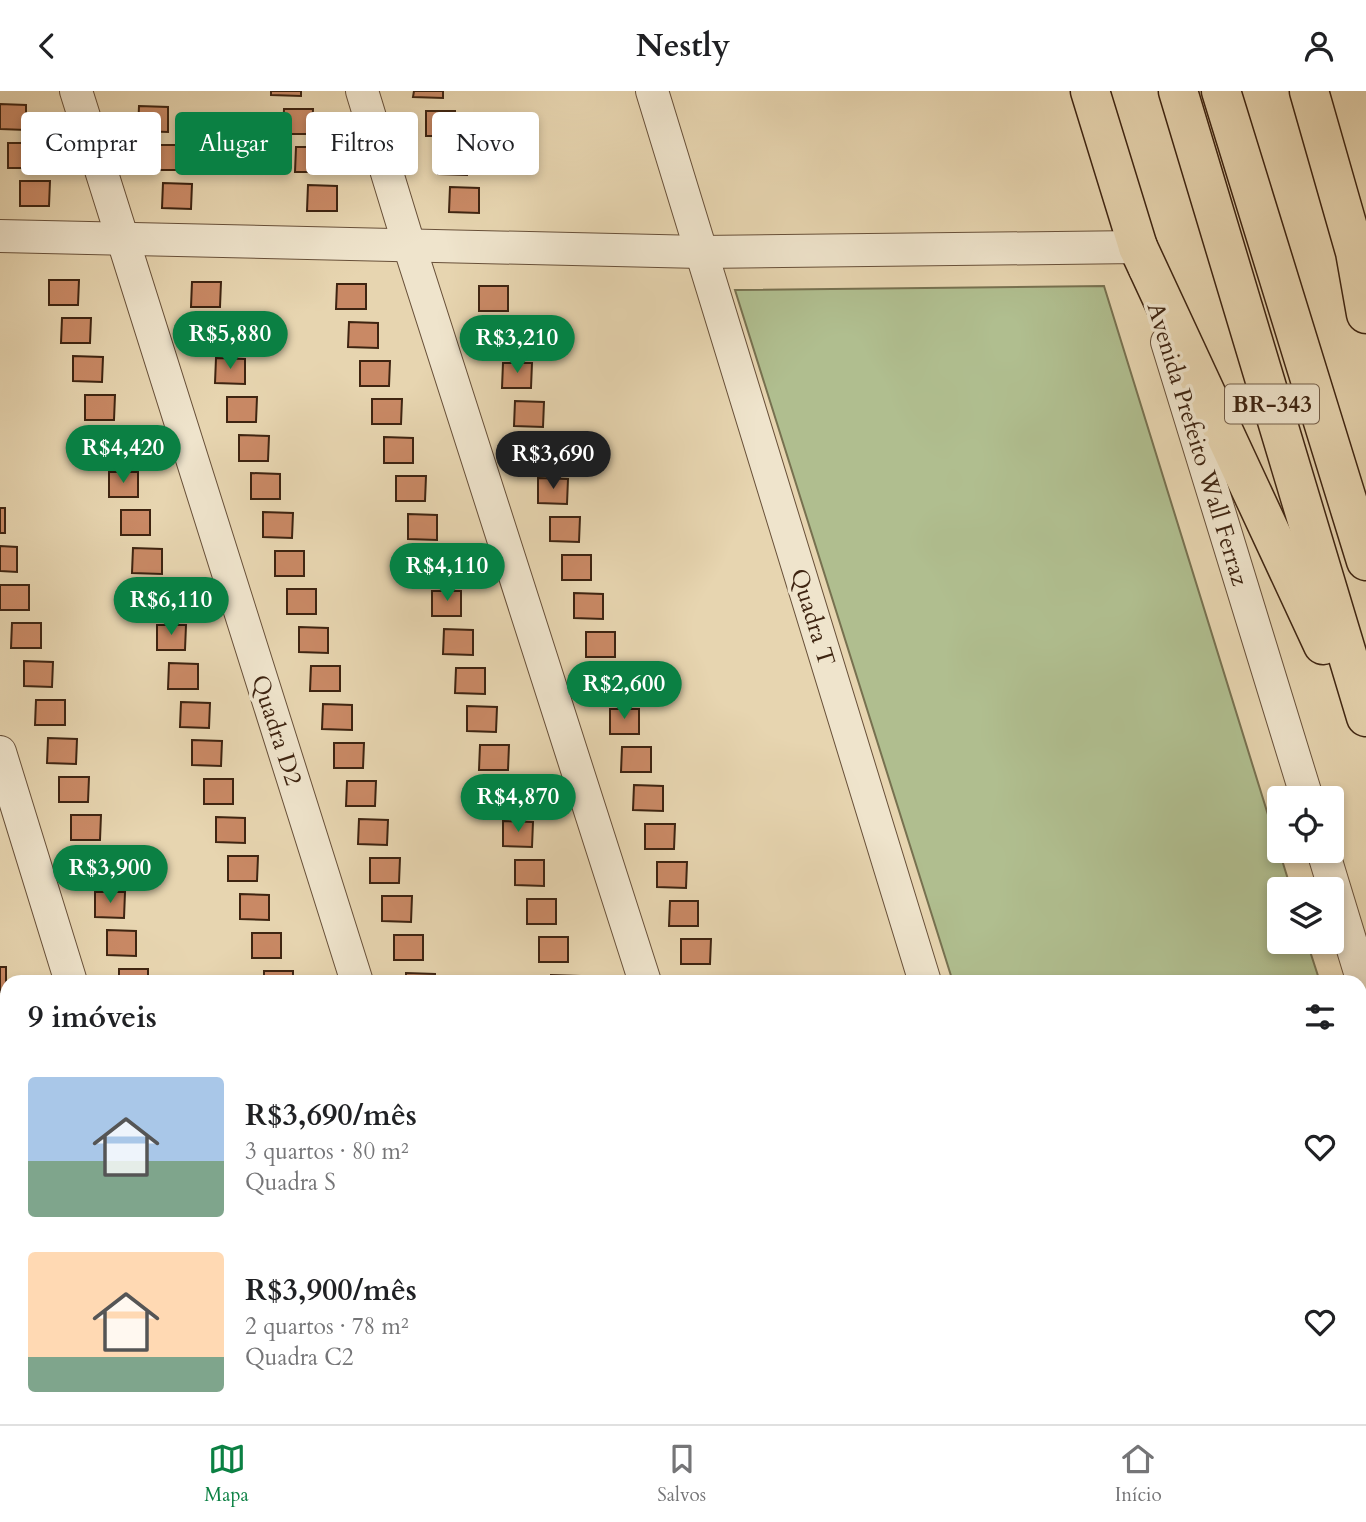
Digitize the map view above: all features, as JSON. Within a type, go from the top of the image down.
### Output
[{"type":"main road","name":"Avenida Prefeito Wall Ferraz","points":[[1090,91],[1138,247]]},
{"type":"main road","name":"BR-343","points":[[1178,91],[1366,717]]},
{"type":"main road","name":"BR-343","points":[[1221,91],[1366,561]]},
{"type":"main road","points":[[1309,91],[1355,252],[1366,314]]},
{"type":"main road","points":[[1138,247],[1290,572],[1366,743]]},
{"type":"street","name":"Quadra D2","points":[[76,91],[355,975]]},
{"type":"street","points":[[362,91],[643,975]]},
{"type":"street","name":"Quadra T","points":[[652,91],[924,975]]},
{"type":"street","points":[[0,236],[702,252],[1138,247]]},
{"type":"street","name":"Avenida Prefeito Wall Ferraz","points":[[1138,247],[1303,786]]},
{"type":"street","points":[[0,752],[69,975]]},
{"type":"street","points":[[1327,863],[1361,975]]},
{"type":"green space","points":[[1104,286],[1267,812],[1267,863],[1283,863],[1287,877],[1267,877],[1267,954],[1311,954],[1318,975],[951,975],[735,290]]},
{"type":"building","points":[[271,91],[301,91],[301,96],[271,95]]},
{"type":"building","points":[[414,91],[443,91],[443,98],[413,97]]},
{"type":"building","points":[[0,104],[26,105],[26,112],[21,112],[21,130],[0,129]]},
{"type":"building","points":[[139,106],[168,107],[168,132],[161,132],[161,112],[139,112]]},
{"type":"building","points":[[284,109],[313,109],[313,112],[306,112],[306,134],[292,134],[292,112],[284,112]]},
{"type":"building","points":[[426,111],[455,111],[432,112],[432,136],[426,136]]},
{"type":"building","points":[[8,143],[21,143],[21,168],[8,168]]},
{"type":"building","points":[[161,145],[175,145],[175,170],[161,170]]},
{"type":"building","points":[[296,147],[306,147],[306,172],[295,172]]},
{"type":"building","points":[[20,181],[50,181],[49,206],[20,206]]},
{"type":"building","points":[[163,183],[192,184],[191,209],[162,208]]},
{"type":"building","points":[[308,185],[337,186],[337,211],[307,211]]},
{"type":"building","points":[[450,187],[479,188],[479,213],[449,212]]},
{"type":"building","points":[[49,280],[79,280],[78,305],[49,305]]},
{"type":"building","points":[[192,282],[221,282],[220,307],[191,307]]},
{"type":"building","points":[[337,284],[366,284],[366,309],[336,309]]},
{"type":"building","points":[[479,286],[508,286],[508,311],[479,311]]},
{"type":"building","points":[[62,318],[91,318],[90,343],[61,343]]},
{"type":"building","points":[[204,320],[233,321],[233,346],[203,345]]},
{"type":"building","points":[[349,322],[378,323],[378,348],[348,347]]},
{"type":"building","points":[[491,324],[520,325],[520,350],[490,349]]},
{"type":"building","points":[[73,356],[103,357],[102,382],[73,381]]},
{"type":"building","points":[[216,358],[245,359],[245,384],[215,383]]},
{"type":"building","points":[[360,361],[390,361],[389,386],[360,386]]},
{"type":"building","points":[[503,363],[532,363],[531,388],[502,388]]},
{"type":"building","points":[[85,395],[115,395],[114,420],[85,420]]},
{"type":"building","points":[[227,397],[257,397],[256,422],[227,422]]},
{"type":"building","points":[[372,399],[402,399],[401,424],[372,424]]},
{"type":"building","points":[[515,401],[544,402],[543,427],[514,426]]},
{"type":"building","points":[[97,433],[126,433],[126,459],[97,458]]},
{"type":"building","points":[[239,435],[269,436],[268,461],[239,461]]},
{"type":"building","points":[[384,437],[413,438],[413,463],[384,463]]},
{"type":"building","points":[[527,439],[556,440],[556,465],[526,465]]},
{"type":"building","points":[[109,472],[138,472],[138,497],[109,497]]},
{"type":"building","points":[[251,473],[280,474],[280,499],[251,499]]},
{"type":"building","points":[[396,476],[426,476],[425,501],[396,501]]},
{"type":"building","points":[[538,478],[568,479],[567,504],[538,503]]},
{"type":"building","points":[[0,508],[5,508],[5,533],[0,533]]},
{"type":"building","points":[[121,510],[150,510],[150,535],[121,535]]},
{"type":"building","points":[[263,512],[293,513],[292,538],[263,537]]},
{"type":"building","points":[[408,514],[437,515],[437,540],[408,539]]},
{"type":"building","points":[[550,517],[580,517],[579,542],[550,541]]},
{"type":"building","points":[[0,546],[17,547],[17,572],[0,571]]},
{"type":"building","points":[[133,548],[162,549],[162,574],[132,573]]},
{"type":"building","points":[[275,551],[304,551],[304,576],[275,576]]},
{"type":"building","points":[[420,553],[449,553],[449,578],[420,578]]},
{"type":"building","points":[[562,555],[591,555],[591,580],[562,580]]},
{"type":"building","points":[[0,585],[29,585],[29,610],[0,610]]},
{"type":"building","points":[[145,587],[174,587],[174,612],[144,612]]},
{"type":"building","points":[[287,589],[316,589],[316,614],[287,614]]},
{"type":"building","points":[[432,591],[461,591],[461,616],[432,616]]},
{"type":"building","points":[[574,593],[603,594],[603,619],[574,618]]},
{"type":"building","points":[[12,623],[41,623],[41,648],[11,648]]},
{"type":"building","points":[[157,625],[186,625],[185,650],[157,650]]},
{"type":"building","points":[[299,627],[328,628],[328,653],[299,652]]},
{"type":"building","points":[[444,629],[473,630],[473,655],[443,654]]},
{"type":"building","points":[[586,632],[615,632],[615,657],[586,657]]},
{"type":"building","points":[[24,661],[53,662],[52,687],[24,686]]},
{"type":"building","points":[[169,663],[198,664],[198,689],[168,689]]},
{"type":"building","points":[[311,666],[340,666],[340,691],[310,691]]},
{"type":"building","points":[[456,668],[485,668],[485,694],[455,693]]},
{"type":"building","points":[[598,670],[627,671],[627,696],[597,695]]},
{"type":"building","points":[[36,700],[65,700],[65,725],[35,725]]},
{"type":"building","points":[[181,702],[210,703],[209,728],[180,727]]},
{"type":"building","points":[[323,704],[352,705],[352,730],[322,729]]},
{"type":"building","points":[[467,706],[497,707],[496,732],[467,731]]},
{"type":"building","points":[[610,709],[639,709],[639,734],[610,734]]},
{"type":"building","points":[[48,738],[77,739],[76,764],[47,763]]},
{"type":"building","points":[[192,740],[222,741],[221,766],[192,765]]},
{"type":"building","points":[[334,743],[364,743],[363,768],[334,768]]},
{"type":"building","points":[[480,745],[509,745],[508,770],[479,770]]},
{"type":"building","points":[[622,747],[651,747],[651,772],[621,772]]},
{"type":"building","points":[[59,777],[89,777],[88,802],[59,802]]},
{"type":"building","points":[[204,779],[233,779],[233,804],[204,804]]},
{"type":"building","points":[[347,781],[376,781],[375,806],[346,806]]},
{"type":"building","points":[[492,783],[521,784],[520,809],[491,808]]},
{"type":"building","points":[[634,785],[663,786],[663,811],[633,810]]},
{"type":"building","points":[[71,815],[101,815],[100,840],[71,840]]},
{"type":"building","points":[[216,817],[245,818],[245,843],[216,842]]},
{"type":"building","points":[[359,819],[388,820],[387,845],[358,844]]},
{"type":"building","points":[[503,821],[533,822],[532,847],[503,846]]},
{"type":"building","points":[[645,824],[675,824],[674,849],[645,849]]},
{"type":"building","points":[[83,853],[112,854],[112,879],[83,878]]},
{"type":"building","points":[[228,856],[258,856],[257,881],[228,881]]},
{"type":"building","points":[[370,858],[400,858],[399,883],[370,883]]},
{"type":"building","points":[[515,860],[544,860],[544,886],[515,885]]},
{"type":"building","points":[[657,862],[687,862],[686,888],[657,887]]},
{"type":"building","points":[[95,892],[125,892],[124,918],[95,917]]},
{"type":"building","points":[[240,894],[269,895],[269,920],[240,919]]},
{"type":"building","points":[[382,896],[412,896],[411,922],[382,921]]},
{"type":"building","points":[[527,899],[556,899],[556,924],[527,924]]},
{"type":"building","points":[[670,901],[698,901],[698,926],[669,926]]},
{"type":"building","points":[[107,930],[136,931],[136,956],[107,955]]},
{"type":"building","points":[[252,933],[281,933],[281,958],[252,958]]},
{"type":"building","points":[[394,935],[423,935],[423,960],[394,960]]},
{"type":"building","points":[[539,937],[568,937],[568,962],[539,962]]},
{"type":"building","points":[[681,939],[711,939],[710,964],[681,964]]},
{"type":"building","points":[[0,967],[6,967],[6,975],[0,975]]},
{"type":"building","points":[[119,969],[148,969],[148,975],[119,975]]},
{"type":"building","points":[[264,971],[293,971],[293,975],[264,975]]},
{"type":"building","points":[[406,973],[435,974],[435,975]]}]
